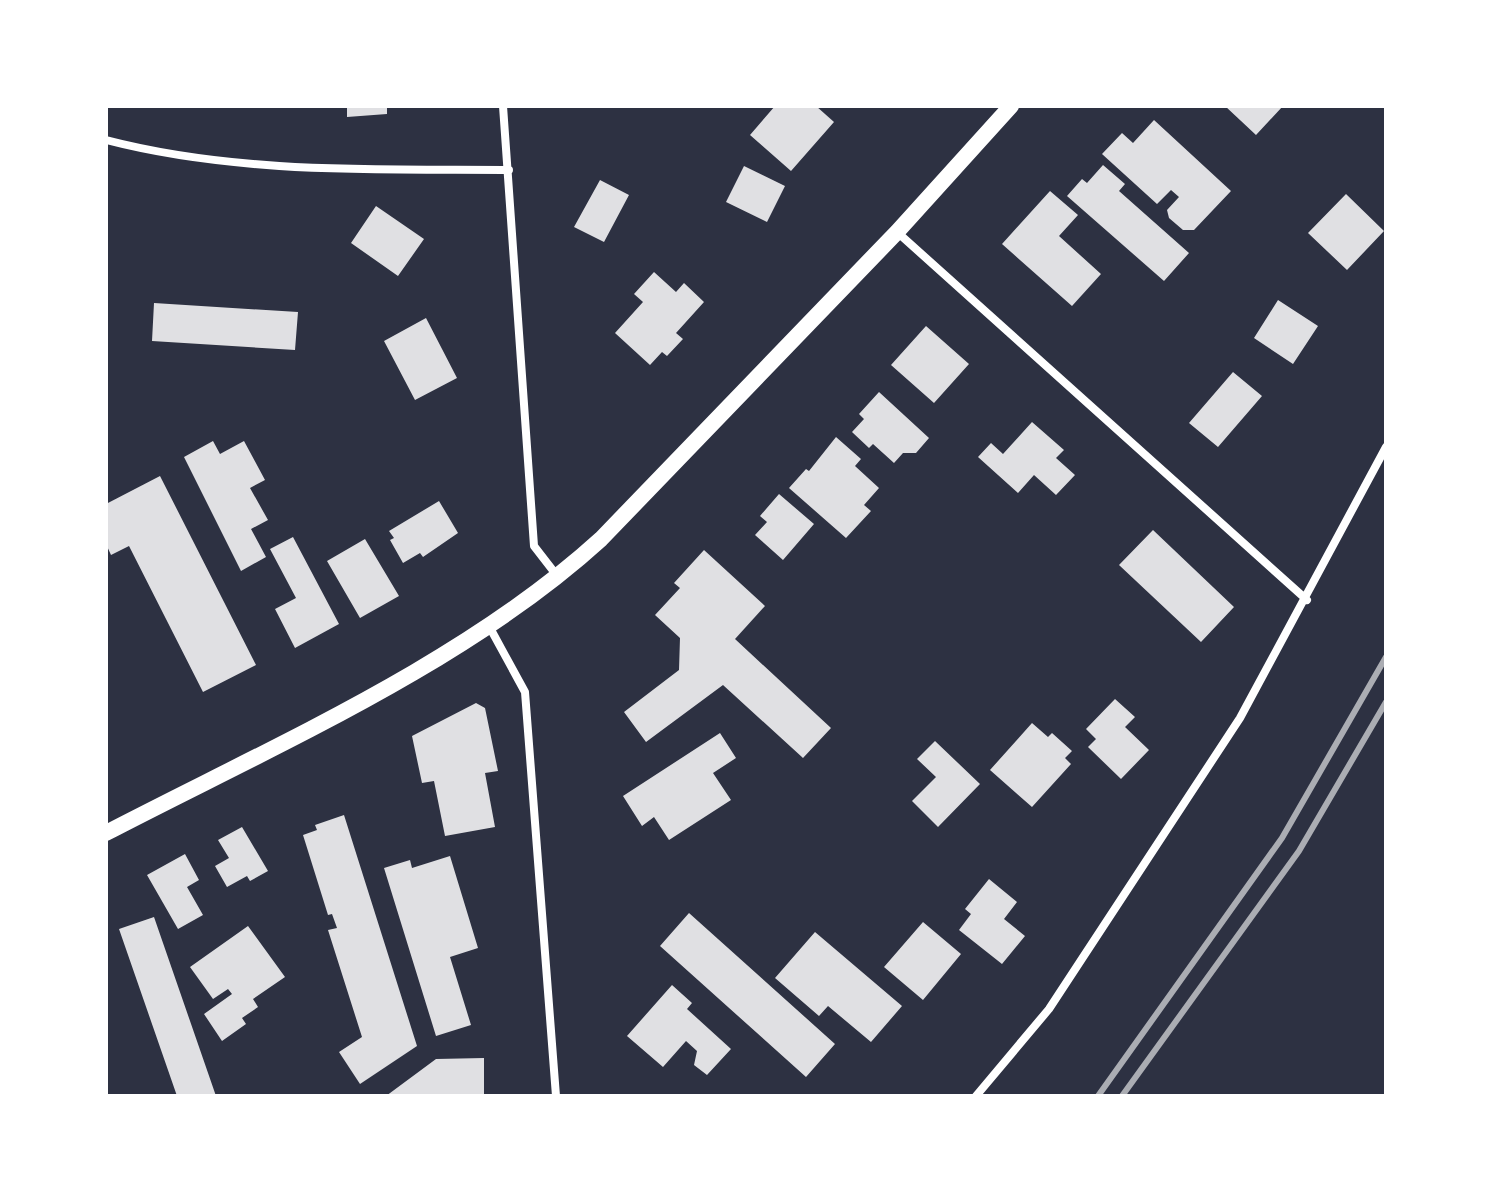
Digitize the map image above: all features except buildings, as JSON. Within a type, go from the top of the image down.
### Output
[{"type":"main road","points":[[106,833],[350,706],[489,626],[559,577],[601,539],[897,232],[1011,106]]},
{"type":"street","points":[[503,106],[534,546],[559,577]]},
{"type":"street","points":[[106,140],[136,148],[301,168],[509,170]]},
{"type":"street","points":[[897,232],[1307,600]]},
{"type":"street","points":[[976,1096],[1049,1009],[1148,864],[1240,718],[1307,600],[1386,447]]},
{"type":"street","points":[[489,626],[525,692],[556,1096]]},
{"type":"railway","points":[[1098,1096],[1282,838],[1386,657]]},
{"type":"railway","points":[[1122,1096],[1299,851],[1386,702]]}]
